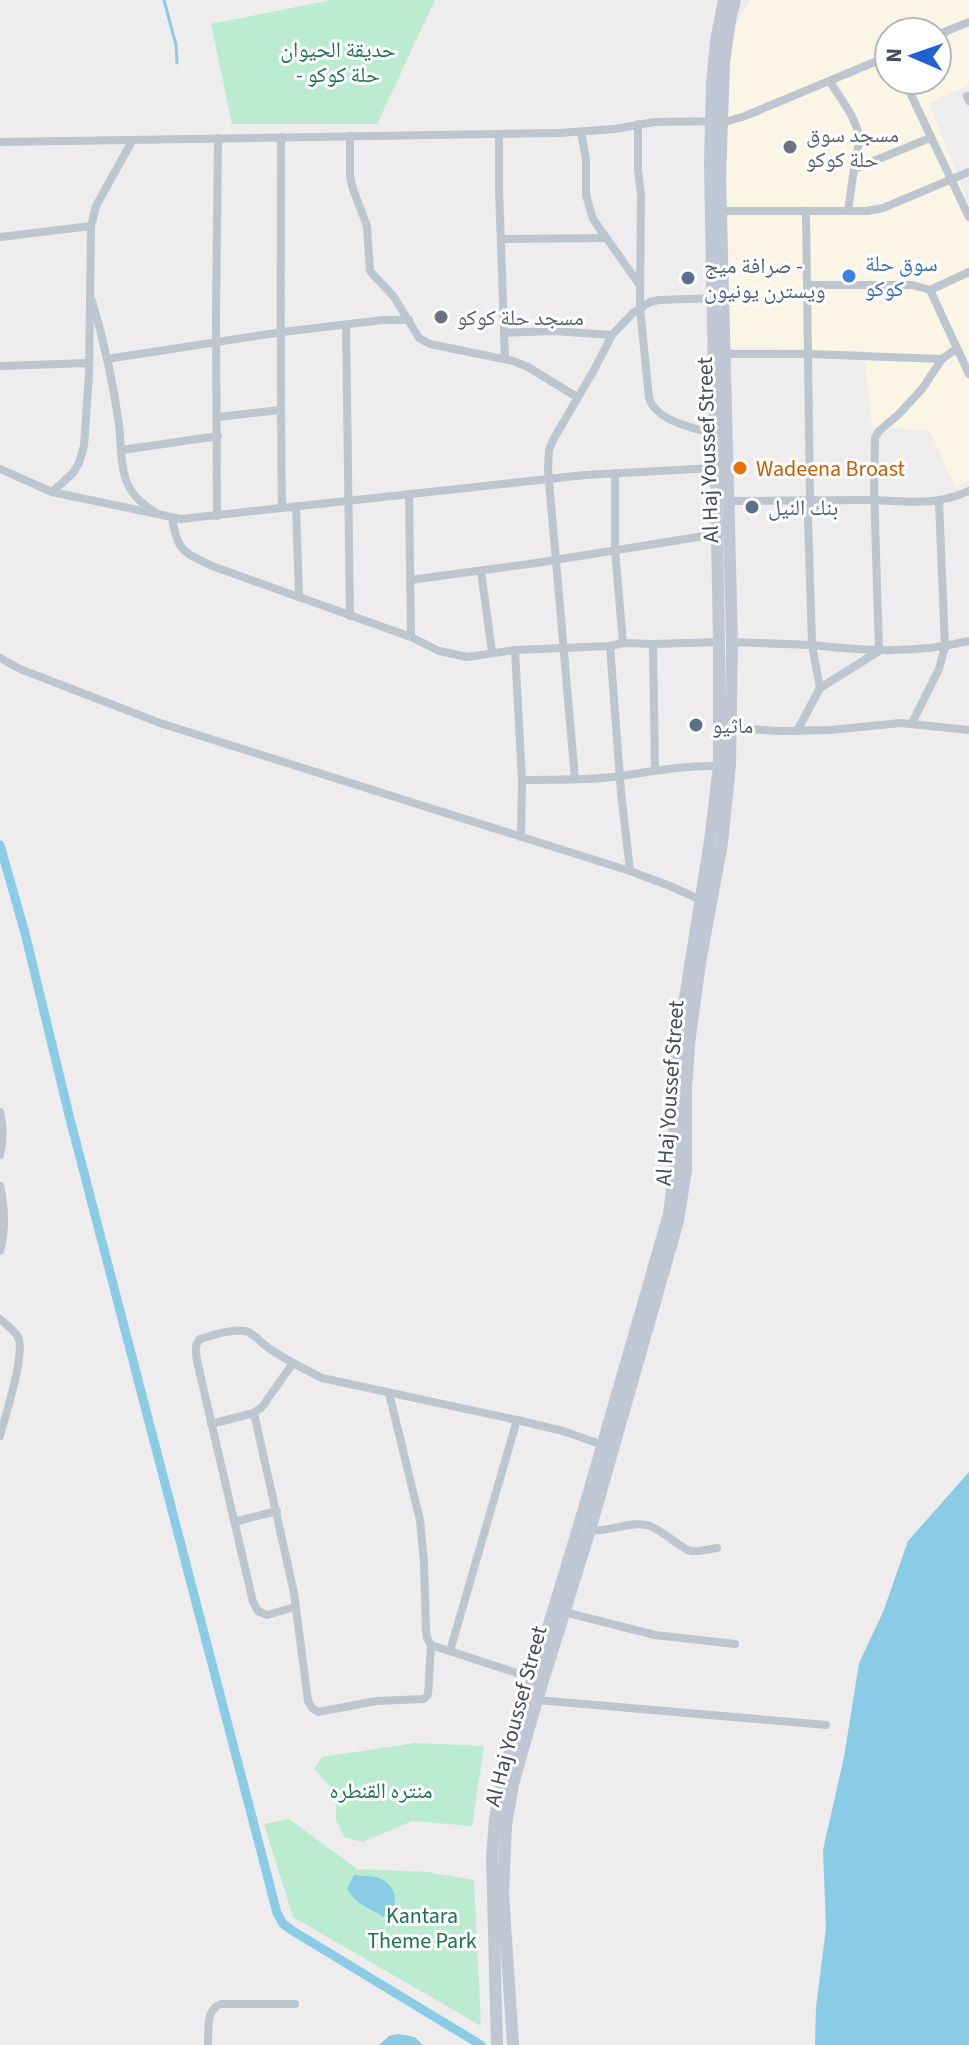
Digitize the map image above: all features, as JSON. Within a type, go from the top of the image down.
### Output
[{"type":"main road","points":[[716,121],[716,40],[724,0]]},
{"type":"main road","points":[[716,121],[735,0]]},
{"type":"main road","name":"Al Haj Youssef Street","points":[[497,2045],[493,1833],[502,1780],[669,1214],[675,1168],[674,1089],[678,1042],[712,828],[726,642],[728,501],[724,354],[717,298],[721,211],[716,121]]},
{"type":"main road","name":"Al Haj Youssef Street","points":[[513,2045],[503,1859],[513,1784],[590,1530],[683,1197],[687,1146],[687,1067],[700,963],[722,843],[730,778],[731,728],[715,468],[716,121]]},
{"type":"street","points":[[0,142],[581,132],[654,122],[716,121],[745,116],[873,63]]},
{"type":"street","points":[[830,82],[858,133],[848,211]]},
{"type":"street","points":[[911,96],[969,217]]},
{"type":"street","points":[[638,124],[640,308],[651,406],[668,418],[715,435]]},
{"type":"street","points":[[581,132],[586,159],[586,195],[593,219],[640,285]]},
{"type":"street","points":[[499,134],[505,359]]},
{"type":"street","points":[[350,136],[350,176],[367,226],[370,271],[394,297],[419,338],[423,342],[505,359],[528,367],[577,397]]},
{"type":"street","points":[[281,137],[282,508]]},
{"type":"street","points":[[217,516],[218,138]]},
{"type":"street","points":[[854,169],[930,138]]},
{"type":"street","points":[[52,492],[73,473],[84,446],[91,226],[96,206],[132,141]]},
{"type":"street","points":[[721,211],[867,211],[883,208],[969,172]]},
{"type":"street","points":[[806,211],[809,580],[812,645],[820,688]]},
{"type":"street","points":[[0,237],[91,226]]},
{"type":"street","points":[[501,239],[605,238]]},
{"type":"street","points":[[807,285],[912,285],[930,290],[969,272]]},
{"type":"street","points":[[930,290],[969,374]]},
{"type":"street","points":[[90,292],[107,359],[126,478],[140,501],[151,510],[169,517]]},
{"type":"street","points":[[575,779],[548,469],[549,450],[612,335],[640,308],[659,300],[717,298]]},
{"type":"street","points":[[107,359],[282,332],[383,320],[409,320]]},
{"type":"street","points":[[346,325],[350,616]]},
{"type":"street","points":[[504,333],[553,331],[612,335]]},
{"type":"street","points":[[879,651],[874,448],[879,431],[922,389],[942,359],[956,349]]},
{"type":"street","points":[[724,354],[942,359]]},
{"type":"street","points":[[0,366],[89,363]]},
{"type":"street","points":[[218,417],[280,410]]},
{"type":"street","points":[[122,450],[218,436]]},
{"type":"street","points":[[0,469],[52,492],[169,517],[217,516],[615,473],[715,468]]},
{"type":"street","points":[[615,473],[615,550],[623,643]]},
{"type":"street","points":[[728,501],[939,501],[969,491]]},
{"type":"street","points":[[409,494],[411,637]]},
{"type":"street","points":[[912,723],[939,669],[945,647],[939,501]]},
{"type":"street","points":[[296,506],[299,597]]},
{"type":"street","points":[[169,517],[181,549],[212,566],[411,637],[439,651],[467,657],[492,652],[623,643],[726,642],[879,651],[918,650],[969,641]]},
{"type":"street","points":[[410,580],[717,534]]},
{"type":"street","points":[[481,571],[492,652]]},
{"type":"street","points":[[653,644],[655,769]]},
{"type":"street","points":[[610,646],[630,871]]},
{"type":"street","points":[[515,650],[522,780],[521,837]]},
{"type":"street","points":[[797,731],[820,688],[879,651]]},
{"type":"street","points":[[0,658],[20,669],[160,723],[630,871],[701,900]]},
{"type":"street","points":[[731,728],[797,731],[912,723],[969,730]]},
{"type":"street","points":[[522,780],[620,776],[690,765],[719,766]]},
{"type":"street","points":[[0,1112],[3,1147],[0,1155]]},
{"type":"street","points":[[0,1186],[5,1226],[0,1251]]},
{"type":"street","points":[[0,1319],[14,1331],[20,1343],[17,1369],[0,1436]]},
{"type":"street","points":[[295,1607],[267,1615],[258,1611],[253,1602],[197,1361],[196,1349],[200,1339],[245,1331],[322,1378],[517,1420],[603,1445]]},
{"type":"street","points":[[211,1424],[254,1413],[274,1392],[293,1363]]},
{"type":"street","points":[[254,1413],[294,1593],[308,1701],[312,1708],[318,1712],[376,1701],[424,1699],[428,1695],[431,1645],[426,1630],[420,1520],[389,1393]]},
{"type":"street","points":[[450,1651],[517,1420]]},
{"type":"street","points":[[234,1522],[277,1511]]},
{"type":"street","points":[[590,1530],[645,1524],[686,1549],[717,1548]]},
{"type":"street","points":[[564,1612],[655,1635],[735,1644]]},
{"type":"street","points":[[431,1645],[532,1678]]},
{"type":"street","points":[[537,1700],[826,1725]]},
{"type":"street","points":[[208,2045],[214,2006],[295,2004]]},
{"type":"shaded area","name":"سوق حلة كوكو","points":[[751,0],[969,0],[969,85],[953,92],[953,16],[873,16],[873,96],[945,96],[929,103],[969,206],[969,481],[955,487],[930,431],[872,426],[864,351],[730,347],[726,133],[731,32]]},
{"type":"green space","name":"حديقة الحيوان - حلة كوكو","points":[[331,0],[435,0],[377,124],[232,124],[211,24]]},
{"type":"green space","name":"منتره القنطره","points":[[415,1743],[484,1746],[472,1826],[412,1821],[363,1842],[344,1837],[336,1820],[336,1793],[314,1769],[322,1757]]},
{"type":"green space","name":"Kantara Theme Park","points":[[289,1819],[357,1869],[427,1872],[474,1880],[481,2026],[293,1917],[264,1824]]},
{"type":"water","points":[[969,1472],[969,2045],[815,2045],[816,2007],[826,1928],[823,1850],[844,1757],[859,1663],[883,1612],[908,1541]]},
{"type":"water","points":[[354,1875],[378,1878],[391,1887],[395,1903],[383,1917],[351,1895],[347,1889]]},
{"type":"water","points":[[389,2036],[415,2037],[423,2045],[379,2045]]},
{"type":"waterway","points":[[164,0],[176,45],[177,63]]},
{"type":"waterway","points":[[0,845],[277,1913],[283,1924],[293,1931],[481,2045]]},
{"type":"place","name":"مسجد سوق حلة كوكو","points":[[790,147]]},
{"type":"place","name":"سوق حلة كوكو","points":[[849,276]]},
{"type":"place","name":"صرافة ميج - ويسترن يونيون","points":[[688,278]]},
{"type":"place","name":"مسجد حلة كوكو","points":[[441,317]]},
{"type":"place","name":"Wadeena Broast","points":[[740,468]]},
{"type":"place","name":"بنك النيل","points":[[752,507]]},
{"type":"place","name":"ماثيو","points":[[696,725]]}]
